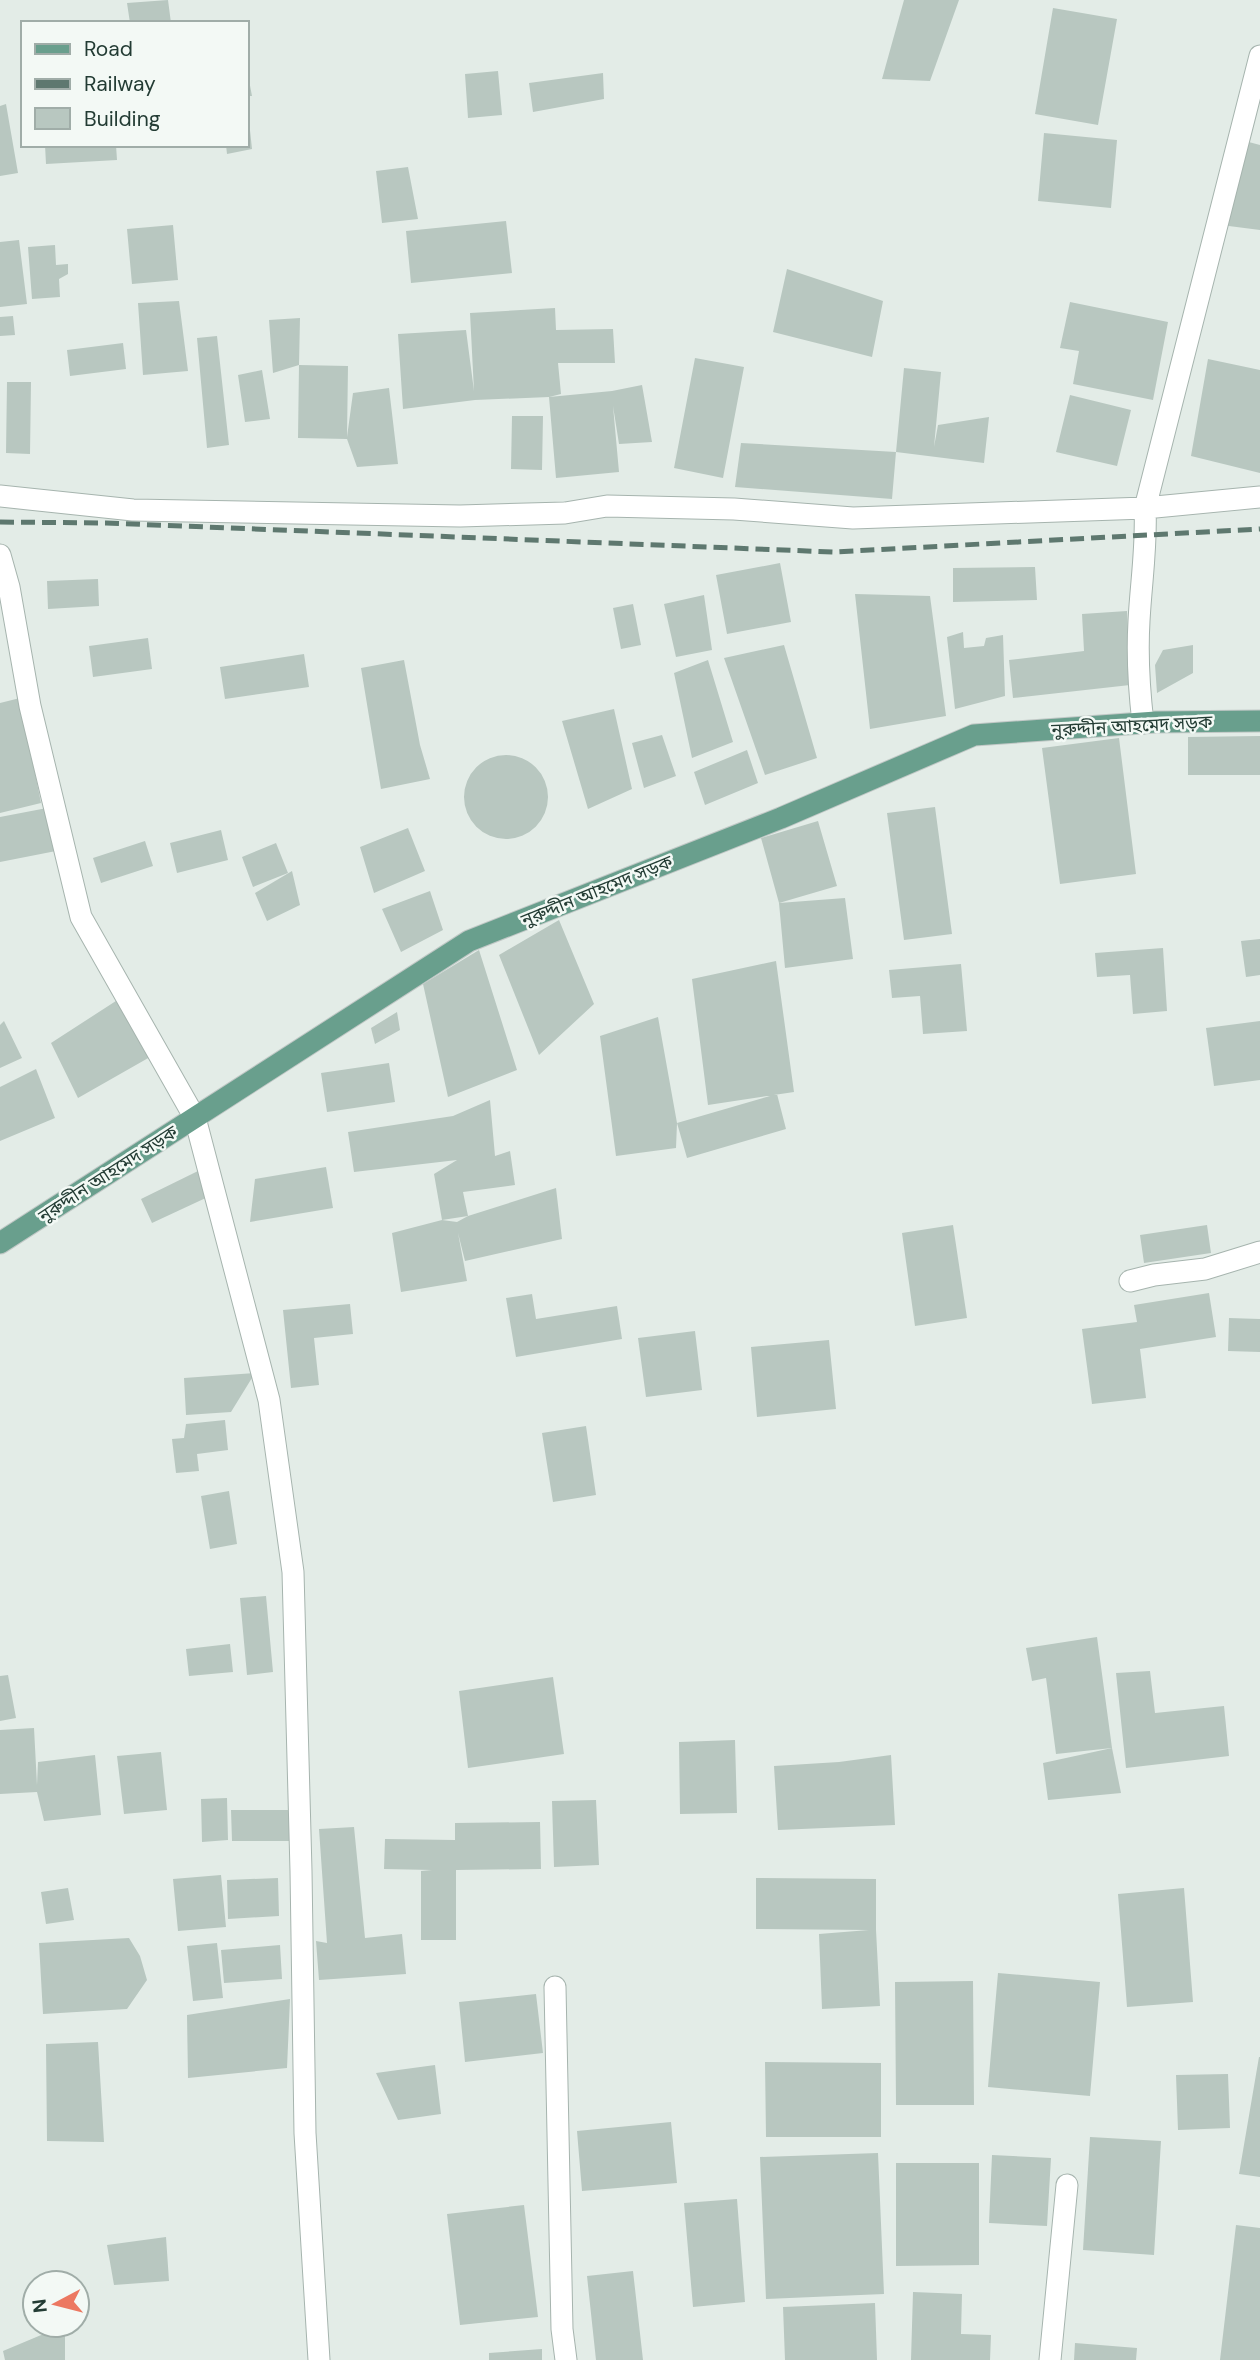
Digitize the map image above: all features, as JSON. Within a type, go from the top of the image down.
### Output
[{"type":"main road","name":"নুরুদ্দীন আহমেদ সড়ক","points":[[0,1243],[469,941],[781,818],[974,735],[1143,723],[1260,721]]},
{"type":"street","points":[[1143,723],[1139,690],[1139,634],[1146,555],[1145,508],[1260,56]]},
{"type":"street","points":[[0,496],[133,510],[419,516],[565,513],[607,506],[734,509],[853,518],[1145,508],[1260,497]]},
{"type":"street","points":[[0,555],[9,587],[30,706],[81,917],[195,1118],[269,1399],[293,1572],[302,1884],[305,2133],[319,2360]]},
{"type":"street","points":[[1130,1281],[1154,1275],[1205,1269],[1260,1252]]},
{"type":"street","points":[[555,1987],[562,2329],[566,2360]]},
{"type":"street","points":[[1050,2360],[1067,2185]]},
{"type":"building","points":[[168,0],[171,21],[130,21],[127,3]]},
{"type":"building","points":[[904,0],[959,0],[930,81],[882,79]]},
{"type":"building","points":[[1053,8],[1117,19],[1098,125],[1035,114]]},
{"type":"building","points":[[498,71],[502,115],[468,118],[465,74]]},
{"type":"building","points":[[603,73],[604,99],[533,112],[529,83]]},
{"type":"building","points":[[248,75],[252,96],[248,96]]},
{"type":"building","points":[[6,104],[18,173],[0,176],[0,106]]},
{"type":"building","points":[[249,121],[252,149],[227,154],[226,147],[248,147]]},
{"type":"building","points":[[1044,133],[1117,140],[1111,208],[1038,201]]},
{"type":"building","points":[[1245,141],[1260,145],[1260,230],[1221,225]]},
{"type":"building","points":[[45,147],[116,147],[117,160],[46,164]]},
{"type":"building","points":[[408,167],[418,219],[382,223],[376,171]]},
{"type":"building","points":[[506,221],[512,273],[411,283],[406,231]]},
{"type":"building","points":[[173,225],[178,280],[132,284],[127,229]]},
{"type":"building","points":[[19,240],[27,304],[0,307],[0,242]]},
{"type":"building","points":[[55,245],[56,265],[68,264],[68,274],[59,279],[60,297],[32,299],[28,247]]},
{"type":"building","points":[[787,269],[883,301],[872,357],[773,332]]},
{"type":"building","points":[[179,301],[188,371],[143,375],[138,303]]},
{"type":"building","points":[[1070,302],[1168,322],[1153,400],[1073,384],[1079,351],[1060,348]]},
{"type":"building","points":[[555,308],[556,330],[613,329],[615,363],[558,363],[561,394],[549,397],[475,400],[403,409],[398,334],[466,330],[474,391],[470,313]]},
{"type":"building","points":[[13,316],[15,335],[0,336],[0,317]]},
{"type":"building","points":[[300,318],[299,365],[273,373],[269,320]]},
{"type":"building","points":[[217,336],[229,445],[207,448],[197,338]]},
{"type":"building","points":[[123,343],[126,369],[70,376],[67,350]]},
{"type":"building","points":[[695,358],[744,367],[723,478],[674,468]]},
{"type":"building","points":[[1208,359],[1260,370],[1260,473],[1191,456]]},
{"type":"building","points":[[299,365],[348,366],[347,437],[353,393],[389,388],[398,464],[357,467],[347,439],[298,438]]},
{"type":"building","points":[[904,368],[941,372],[934,447],[938,425],[989,417],[984,463],[896,452]]},
{"type":"building","points":[[262,370],[270,419],[245,422],[238,375]]},
{"type":"building","points":[[7,382],[31,382],[30,454],[6,453]]},
{"type":"building","points":[[642,385],[652,442],[619,444],[613,406],[619,472],[556,478],[549,397],[612,391]]},
{"type":"building","points":[[1070,395],[1131,410],[1117,466],[1056,452]]},
{"type":"building","points":[[512,416],[543,416],[542,470],[511,469]]},
{"type":"building","points":[[741,443],[896,452],[892,499],[735,487]]},
{"type":"building","points":[[780,563],[791,622],[727,634],[716,575]]},
{"type":"building","points":[[1035,567],[1037,600],[953,602],[953,568]]},
{"type":"building","points":[[98,579],[99,606],[48,609],[47,581]]},
{"type":"building","points":[[855,594],[930,596],[946,716],[870,729]]},
{"type":"building","points":[[704,595],[712,650],[676,657],[664,604]]},
{"type":"building","points":[[633,604],[641,645],[621,649],[613,608]]},
{"type":"building","points":[[1127,611],[1130,685],[1013,698],[1009,660],[1084,651],[1082,614]]},
{"type":"building","points":[[963,632],[964,648],[984,646],[986,638],[1003,635],[1005,696],[955,709],[947,637]]},
{"type":"building","points":[[148,638],[152,669],[93,677],[89,646]]},
{"type":"building","points":[[784,645],[817,758],[765,775],[724,658]]},
{"type":"building","points":[[1193,645],[1193,673],[1157,693],[1155,665],[1163,650]]},
{"type":"building","points":[[304,654],[309,687],[225,699],[220,667]]},
{"type":"building","points":[[404,660],[420,745],[430,779],[381,789],[361,668]]},
{"type":"building","points":[[708,660],[733,742],[692,758],[674,673]]},
{"type":"building","points":[[20,698],[41,803],[0,813],[0,703]]},
{"type":"building","points":[[614,709],[632,789],[588,809],[562,721]]},
{"type":"building","points":[[662,735],[676,776],[644,788],[632,743]]},
{"type":"building","points":[[1260,736],[1260,775],[1188,775],[1188,737]]},
{"type":"building","points":[[1119,738],[1136,874],[1060,884],[1042,748]]},
{"type":"building","points":[[747,750],[758,783],[705,805],[694,772]]},
{"type":"building","points":[[506,755],[529,762],[541,774],[548,797],[541,820],[529,832],[506,839],[483,832],[471,820],[464,797],[471,774],[483,762]]},
{"type":"building","points":[[935,807],[952,934],[904,940],[887,813]]},
{"type":"building","points":[[47,808],[56,851],[0,862],[0,817]]},
{"type":"building","points":[[818,821],[837,886],[779,903],[761,838]]},
{"type":"building","points":[[408,828],[425,871],[374,893],[360,847]]},
{"type":"building","points":[[221,830],[228,860],[177,873],[170,843]]},
{"type":"building","points":[[145,841],[153,866],[101,883],[93,858]]},
{"type":"building","points":[[276,843],[288,873],[253,887],[242,857]]},
{"type":"building","points":[[292,871],[300,905],[267,921],[255,893]]},
{"type":"building","points":[[430,891],[443,930],[401,952],[382,909]]},
{"type":"building","points":[[845,898],[853,959],[785,968],[779,903]]},
{"type":"building","points":[[559,920],[594,1004],[539,1055],[499,955]]},
{"type":"building","points":[[1260,939],[1260,975],[1246,977],[1241,941]]},
{"type":"building","points":[[1163,948],[1167,1011],[1133,1014],[1130,975],[1097,977],[1095,953]]},
{"type":"building","points":[[479,950],[517,1070],[448,1097],[423,984]]},
{"type":"building","points":[[776,961],[794,1092],[708,1105],[692,979]]},
{"type":"building","points":[[961,964],[967,1031],[923,1034],[920,996],[892,998],[889,970]]},
{"type":"building","points":[[119,999],[150,1057],[78,1098],[51,1043]]},
{"type":"building","points":[[397,1012],[400,1030],[375,1044],[371,1028]]},
{"type":"building","points":[[658,1017],[677,1123],[676,1148],[616,1156],[600,1036]]},
{"type":"building","points":[[4,1021],[22,1058],[0,1068],[0,1025]]},
{"type":"building","points":[[1260,1021],[1260,1080],[1214,1086],[1206,1028]]},
{"type":"building","points":[[389,1063],[395,1102],[327,1112],[321,1073]]},
{"type":"building","points":[[36,1069],[55,1118],[0,1141],[0,1087]]},
{"type":"building","points":[[777,1094],[786,1129],[687,1158],[677,1123]]},
{"type":"building","points":[[490,1100],[495,1156],[510,1151],[515,1185],[463,1192],[468,1216],[442,1220],[434,1174],[457,1160],[354,1172],[348,1132],[453,1116]]},
{"type":"building","points":[[326,1167],[333,1208],[250,1222],[255,1179]]},
{"type":"building","points":[[198,1171],[210,1196],[152,1223],[141,1199]]},
{"type":"building","points":[[556,1188],[562,1239],[465,1261],[458,1233],[467,1281],[401,1292],[392,1233],[442,1220],[457,1222],[468,1216]]},
{"type":"building","points":[[953,1225],[967,1318],[915,1326],[902,1233]]},
{"type":"building","points":[[1207,1225],[1211,1253],[1144,1263],[1140,1235]]},
{"type":"building","points":[[1209,1293],[1216,1337],[1140,1349],[1146,1398],[1092,1404],[1082,1329],[1137,1322],[1134,1305]]},
{"type":"building","points":[[532,1294],[536,1319],[617,1306],[622,1339],[516,1357],[506,1298]]},
{"type":"building","points":[[350,1304],[353,1334],[314,1338],[319,1385],[291,1388],[283,1310]]},
{"type":"building","points":[[1229,1318],[1260,1319],[1260,1352],[1228,1351]]},
{"type":"building","points":[[695,1331],[702,1390],[646,1397],[638,1338]]},
{"type":"building","points":[[829,1340],[836,1409],[757,1417],[751,1347]]},
{"type":"building","points":[[255,1373],[231,1412],[186,1415],[184,1378]]},
{"type":"building","points":[[225,1420],[228,1450],[197,1454],[199,1471],[176,1473],[172,1439],[184,1438],[186,1424]]},
{"type":"building","points":[[586,1426],[596,1495],[553,1502],[542,1433]]},
{"type":"building","points":[[229,1491],[237,1544],[210,1549],[201,1496]]},
{"type":"building","points":[[266,1596],[273,1672],[247,1675],[240,1598]]},
{"type":"building","points":[[1097,1637],[1112,1748],[1056,1754],[1046,1678],[1032,1681],[1026,1648]]},
{"type":"building","points":[[230,1644],[233,1672],[189,1676],[186,1649]]},
{"type":"building","points":[[1150,1671],[1155,1713],[1224,1706],[1229,1756],[1126,1768],[1116,1673]]},
{"type":"building","points":[[8,1675],[16,1718],[0,1721],[0,1676]]},
{"type":"building","points":[[553,1677],[564,1754],[468,1768],[459,1691]]},
{"type":"building","points":[[34,1728],[37,1785],[38,1762],[95,1755],[101,1815],[44,1821],[37,1792],[0,1794],[0,1730]]},
{"type":"building","points":[[735,1740],[737,1813],[680,1814],[679,1742]]},
{"type":"building","points":[[1112,1748],[1121,1793],[1048,1800],[1043,1763]]},
{"type":"building","points":[[161,1752],[167,1810],[124,1814],[117,1756]]},
{"type":"building","points":[[891,1755],[895,1825],[778,1830],[774,1766],[839,1762]]},
{"type":"building","points":[[227,1798],[228,1840],[202,1842],[201,1799]]},
{"type":"building","points":[[596,1800],[599,1865],[554,1867],[552,1801]]},
{"type":"building","points":[[231,1810],[293,1810],[293,1841],[232,1841]]},
{"type":"building","points":[[540,1822],[541,1869],[456,1870],[456,1940],[421,1940],[421,1871],[432,1870],[384,1869],[385,1839],[455,1840],[455,1823]]},
{"type":"building","points":[[354,1827],[365,1938],[402,1934],[406,1974],[319,1980],[316,1941],[327,1943],[319,1829]]},
{"type":"building","points":[[221,1875],[226,1927],[178,1931],[173,1879]]},
{"type":"building","points":[[278,1878],[279,1916],[228,1919],[227,1880]]},
{"type":"building","points":[[756,1878],[876,1879],[880,2006],[822,2009],[819,1934],[869,1930],[756,1929]]},
{"type":"building","points":[[68,1888],[74,1920],[46,1924],[41,1892]]},
{"type":"building","points":[[1184,1888],[1193,2002],[1127,2007],[1118,1894]]},
{"type":"building","points":[[129,1938],[140,1956],[147,1980],[127,2009],[43,2014],[39,1943]]},
{"type":"building","points":[[217,1943],[223,1998],[193,2001],[187,1946]]},
{"type":"building","points":[[280,1945],[282,1979],[224,1983],[221,1950]]},
{"type":"building","points":[[998,1973],[1100,1982],[1090,2096],[988,2087]]},
{"type":"building","points":[[973,1981],[974,2105],[896,2105],[895,1982]]},
{"type":"building","points":[[536,1994],[543,2053],[465,2062],[459,2002]]},
{"type":"building","points":[[290,1999],[287,2068],[188,2078],[187,2015]]},
{"type":"building","points":[[98,2042],[104,2142],[47,2141],[46,2044]]},
{"type":"building","points":[[1260,2057],[1260,2177],[1239,2174]]},
{"type":"building","points":[[765,2062],[881,2063],[881,2137],[766,2137]]},
{"type":"building","points":[[435,2065],[441,2114],[398,2120],[376,2073]]},
{"type":"building","points":[[1228,2074],[1230,2128],[1178,2130],[1176,2075]]},
{"type":"building","points":[[671,2122],[677,2183],[582,2191],[577,2131]]},
{"type":"building","points":[[1090,2137],[1161,2141],[1154,2255],[1083,2250]]},
{"type":"building","points":[[878,2153],[884,2294],[766,2299],[760,2157]]},
{"type":"building","points":[[992,2155],[1051,2158],[1047,2226],[989,2223]]},
{"type":"building","points":[[896,2163],[979,2163],[979,2265],[896,2266]]},
{"type":"building","points":[[737,2199],[745,2302],[693,2307],[684,2203]]},
{"type":"building","points":[[524,2205],[538,2317],[460,2325],[447,2214]]},
{"type":"building","points":[[1236,2225],[1260,2228],[1260,2360],[1220,2360]]},
{"type":"building","points":[[166,2237],[169,2281],[114,2285],[107,2245]]},
{"type":"building","points":[[633,2271],[643,2360],[596,2360],[587,2276]]},
{"type":"building","points":[[913,2292],[962,2294],[961,2334],[991,2335],[990,2360],[911,2360]]},
{"type":"building","points":[[875,2303],[877,2360],[785,2360],[783,2307]]},
{"type":"building","points":[[32,2339],[65,2339],[65,2360],[5,2360],[3,2351]]},
{"type":"building","points":[[1075,2343],[1137,2348],[1136,2360],[1074,2360]]},
{"type":"building","points":[[542,2349],[542,2360],[489,2360],[489,2353]]},
{"type":"railway","points":[[0,522],[106,523],[833,552],[1260,529]]}]
